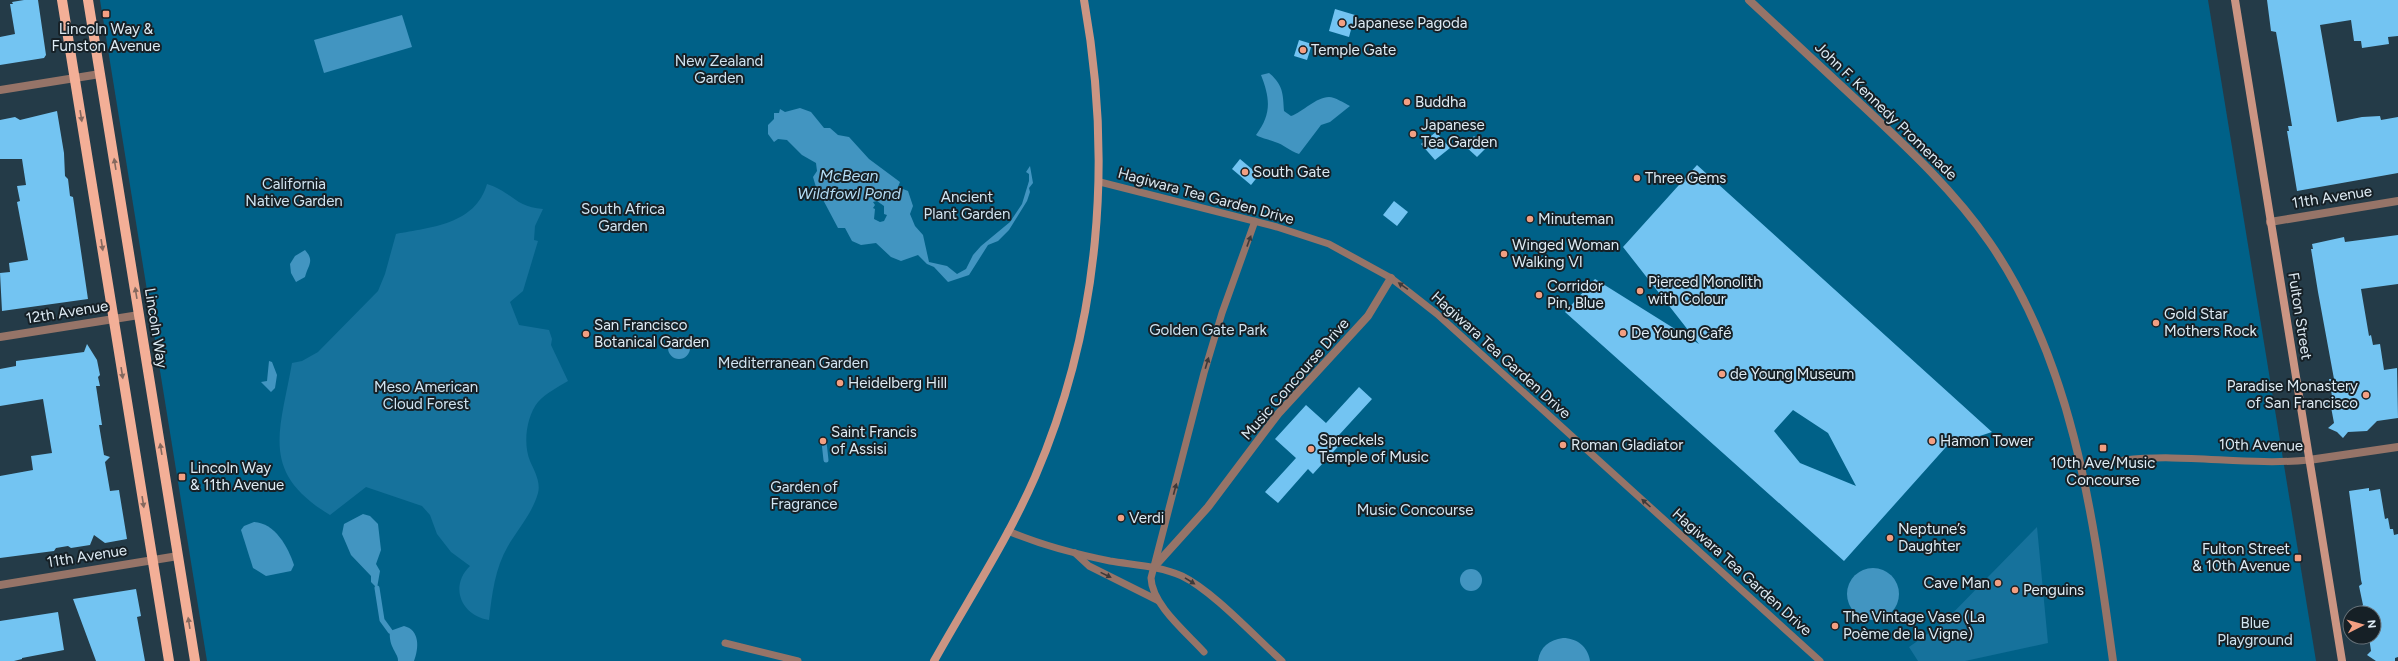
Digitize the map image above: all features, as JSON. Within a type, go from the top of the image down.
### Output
[{"type":"main road","points":[[62,0],[169,661]]},
{"type":"main road","name":"Lincoln Way","points":[[88,0],[195,661]]},
{"type":"street","points":[[934,661],[1008,531],[1046,449],[1071,370],[1092,268],[1100,182],[1096,98],[1084,0]]},
{"type":"street","name":"John F. Kennedy Promenade","points":[[1749,0],[1927,167],[1971,218],[2007,269],[2043,343],[2078,453],[2094,528],[2113,661]]},
{"type":"street","name":"Fulton Street","points":[[2235,0],[2342,661]]},
{"type":"street","points":[[0,90],[100,74]]},
{"type":"street","name":"11th Avenue","points":[[2270,222],[2398,201]]},
{"type":"street","name":"Music Concourse Drive","points":[[1153,568],[1208,507],[1278,414],[1368,316],[1391,278]]},
{"type":"street","name":"12th Avenue","points":[[0,337],[139,315]]},
{"type":"street","name":"10th Avenue","points":[[2309,460],[2398,447]]},
{"type":"street","name":"11th Avenue","points":[[0,585],[178,556]]},
{"type":"lane","name":"Hagiwara Tea Garden Drive","points":[[1100,182],[1255,221],[1329,244],[1391,278],[1437,314],[1820,661]]},
{"type":"lane","points":[[1156,600],[1151,586],[1153,568],[1204,373],[1222,313],[1255,221]]},
{"type":"lane","name":"10th Avenue","points":[[2124,460],[2175,456],[2273,462],[2309,460]]},
{"type":"lane","points":[[1008,531],[1033,541],[1075,553],[1153,568],[1182,576],[1195,584],[1282,661]]},
{"type":"lane","points":[[1075,553],[1089,566],[1156,600],[1204,652]]},
{"type":"lane","points":[[725,643],[798,661]]},
{"type":"green space","name":"Golden Gate Park","points":[[100,0],[2208,0],[2316,661],[207,661]]},
{"type":"green space","name":"Meso American Cloud Forest","points":[[487,184],[495,187],[526,206],[543,209],[535,226],[534,240],[538,241],[523,291],[510,302],[519,325],[549,330],[552,339],[551,345],[568,381],[552,390],[538,402],[528,423],[526,439],[528,454],[538,480],[539,489],[533,507],[508,546],[500,563],[493,591],[489,620],[471,613],[465,606],[459,591],[460,582],[470,566],[451,552],[437,534],[430,515],[422,506],[366,487],[330,515],[307,499],[292,483],[284,466],[280,449],[280,430],[292,363],[302,361],[318,352],[378,291],[385,274],[396,234],[437,226],[462,216],[473,208],[481,198]]},
{"type":"green space","points":[[2037,527],[2048,643],[1965,661],[1918,661],[1909,647],[1943,623]]},
{"type":"water","points":[[402,15],[412,47],[324,73],[314,40]]},
{"type":"water","points":[[1269,73],[1274,77],[1280,86],[1284,111],[1291,116],[1319,99],[1329,97],[1340,100],[1350,106],[1330,122],[1321,125],[1299,154],[1296,153],[1278,143],[1256,135],[1265,120],[1268,106],[1268,99],[1261,75]]},
{"type":"water","name":"McBean Wildfowl Pond","points":[[800,108],[811,112],[824,128],[830,128],[838,135],[849,137],[869,159],[900,182],[898,187],[908,191],[913,206],[910,214],[915,226],[923,235],[929,262],[947,266],[957,274],[966,269],[973,255],[981,246],[1010,222],[1022,204],[1029,181],[1029,174],[1026,172],[1030,166],[1033,183],[1029,188],[1030,192],[1027,201],[1009,230],[998,241],[988,245],[969,275],[948,282],[934,267],[927,264],[918,255],[901,261],[891,257],[876,243],[861,245],[852,241],[845,228],[838,228],[820,194],[818,194],[813,177],[817,171],[816,163],[802,155],[787,140],[778,139],[774,142],[768,134],[768,125],[774,119],[774,113],[779,113],[780,109],[785,112]],"holes":[[[877,201],[884,206],[884,214],[887,215],[884,221],[880,222],[874,219],[875,209],[873,208],[875,205],[873,202]]]},
{"type":"water","points":[[305,250],[310,257],[310,263],[305,277],[296,282],[291,273],[290,264],[295,256]]},
{"type":"water","points":[[679,337],[687,340],[690,348],[687,356],[679,359],[671,356],[668,348],[671,340]]},
{"type":"water","points":[[269,361],[272,362],[277,375],[275,388],[271,392],[261,382],[267,381]]},
{"type":"water","points":[[363,514],[370,516],[378,524],[381,550],[376,564],[380,571],[377,588],[371,582],[371,576],[351,555],[342,534],[344,524]]},
{"type":"water","points":[[254,522],[262,523],[280,537],[294,565],[291,571],[266,576],[253,568],[241,530],[244,526]]},
{"type":"water","points":[[1868,568],[1878,568],[1888,572],[1895,579],[1899,589],[1899,599],[1895,609],[1888,616],[1878,620],[1868,620],[1858,616],[1851,609],[1847,599],[1847,589],[1851,579],[1858,572]]},
{"type":"water","points":[[1471,569],[1479,572],[1482,580],[1479,588],[1471,591],[1463,588],[1460,580],[1463,572]]},
{"type":"water","points":[[404,626],[413,631],[416,635],[417,651],[414,661],[398,661],[392,646],[390,631]]},
{"type":"water","points":[[1568,638],[1581,644],[1587,652],[1590,661],[1538,661],[1543,648],[1549,642]]},
{"type":"building","points":[[38,0],[46,55],[44,58],[0,65],[0,37],[15,34],[10,4],[13,4],[12,2]]},
{"type":"building","points":[[2267,0],[2398,0],[2398,36],[2388,37],[2389,44],[2362,48],[2361,41],[2354,41],[2351,20],[2320,25],[2337,122],[2362,117],[2380,116],[2381,120],[2398,117],[2398,173],[2297,191],[2287,131],[2289,131],[2288,126],[2292,126],[2276,32],[2271,31]]},
{"type":"building","name":"Japanese Pagoda","points":[[1335,9],[1355,15],[1349,37],[1329,31]]},
{"type":"building","name":"Temple Gate","points":[[1299,40],[1312,44],[1307,60],[1294,56]]},
{"type":"building","points":[[57,111],[64,153],[65,176],[68,179],[70,196],[73,197],[88,299],[2,311],[0,273],[10,272],[9,263],[28,260],[17,202],[20,201],[17,186],[26,185],[22,159],[0,159],[0,120],[15,117],[20,120]]},
{"type":"building","points":[[1436,132],[1450,148],[1435,160],[1421,144]]},
{"type":"building","points":[[1474,136],[1486,148],[1477,157],[1465,146]]},
{"type":"building","name":"South Gate","points":[[1240,159],[1259,175],[1251,185],[1232,169]]},
{"type":"building","name":"de Young Museum","points":[[1697,165],[1992,432],[1946,447],[1844,561],[1565,312],[1595,279],[1699,344],[1623,247]],"holes":[[[1793,410],[1828,433],[1856,486],[1800,463],[1774,431]]]},
{"type":"building","points":[[1394,201],[1408,212],[1397,226],[1383,215]]},
{"type":"building","points":[[2398,235],[2398,284],[2361,289],[2369,336],[2371,335],[2373,345],[2380,344],[2384,370],[2397,368],[2398,418],[2377,421],[2367,431],[2348,432],[2343,438],[2337,432],[2328,428],[2334,423],[2331,407],[2325,404],[2332,396],[2329,379],[2334,379],[2318,292],[2311,249],[2313,249],[2312,244],[2344,237],[2345,242]]},
{"type":"building","points":[[87,344],[97,360],[100,375],[98,377],[100,386],[96,386],[102,425],[99,425],[104,455],[110,457],[105,462],[110,491],[119,490],[127,539],[105,543],[94,535],[90,545],[71,548],[68,546],[56,548],[54,551],[0,558],[0,476],[33,470],[31,456],[52,453],[43,399],[0,406],[0,369],[16,366],[16,361],[84,352]]},
{"type":"building","name":"Spreckels Temple of Music","points":[[1359,387],[1372,399],[1339,435],[1344,440],[1313,474],[1308,469],[1278,503],[1265,492],[1296,458],[1275,439],[1306,405],[1326,423]]},
{"type":"building","points":[[2369,488],[2369,491],[2380,489],[2385,519],[2388,518],[2390,529],[2393,529],[2394,535],[2398,534],[2398,657],[2395,658],[2395,661],[2376,661],[2367,655],[2371,651],[2370,645],[2382,645],[2382,605],[2363,605],[2359,586],[2362,584],[2349,491]]},
{"type":"building","points":[[136,589],[141,616],[137,617],[145,661],[96,661],[73,599]]},
{"type":"building","points":[[58,612],[64,650],[22,658],[14,661],[0,661],[0,621]]},
{"type":"waterway","points":[[824,442],[826,460]]},
{"type":"waterway","points":[[377,588],[382,620],[390,631]]},
{"type":"place","name":"Lincoln Way & Funston Avenue","points":[[106,14]]},
{"type":"place","name":"Japanese Pagoda","points":[[1342,23]]},
{"type":"place","name":"Temple Gate","points":[[1303,50]]},
{"type":"place","name":"Buddha","points":[[1407,102]]},
{"type":"place","name":"Japanese Tea Garden","points":[[1413,134]]},
{"type":"place","name":"South Gate","points":[[1245,172]]},
{"type":"place","name":"Three Gems","points":[[1637,178]]},
{"type":"place","name":"Minuteman","points":[[1530,219]]},
{"type":"place","name":"Winged Woman Walking VI","points":[[1504,254]]},
{"type":"place","name":"Pierced Monolith with Colour","points":[[1640,291]]},
{"type":"place","name":"Corridor Pin, Blue","points":[[1539,295]]},
{"type":"place","name":"Gold Star Mothers Rock","points":[[2156,323]]},
{"type":"place","name":"De Young Café","points":[[1623,333]]},
{"type":"place","name":"San Francisco Botanical Garden","points":[[586,334]]},
{"type":"place","name":"de Young Museum","points":[[1722,374]]},
{"type":"place","name":"Heidelberg Hill","points":[[840,383]]},
{"type":"place","name":"Paradise Monastery of San Francisco","points":[[2366,395]]},
{"type":"place","name":"Saint Francis of Assisi","points":[[823,441]]},
{"type":"place","name":"Hamon Tower","points":[[1932,441]]},
{"type":"place","name":"Roman Gladiator","points":[[1563,445]]},
{"type":"place","name":"10th Ave/Music Concourse","points":[[2103,448]]},
{"type":"place","name":"Spreckels Temple of Music","points":[[1311,449]]},
{"type":"place","name":"Lincoln Way & 11th Avenue","points":[[182,477]]},
{"type":"place","name":"Verdi","points":[[1121,518]]},
{"type":"place","name":"Neptune’s Daughter","points":[[1890,538]]},
{"type":"place","name":"Fulton Street & 10th Avenue","points":[[2298,558]]},
{"type":"place","name":"Cave Man","points":[[1998,583]]},
{"type":"place","name":"Penguins","points":[[2015,590]]},
{"type":"place","name":"The Vintage Vase (La Poème de la Vigne)","points":[[1835,626]]},
{"type":"park label","name":"New Zealand Garden","points":[[719,70]]},
{"type":"park label","name":"California Native Garden","points":[[294,192]]},
{"type":"park label","name":"Ancient Plant Garden","points":[[967,206]]},
{"type":"park label","name":"South Africa Garden","points":[[623,218]]},
{"type":"park label","name":"Mediterranean Garden","points":[[793,363]]},
{"type":"park label","name":"Garden of Fragrance","points":[[804,496]]},
{"type":"park label","name":"Music Concourse","points":[[1415,510]]},
{"type":"park label","name":"Blue Playground","points":[[2255,632]]}]
